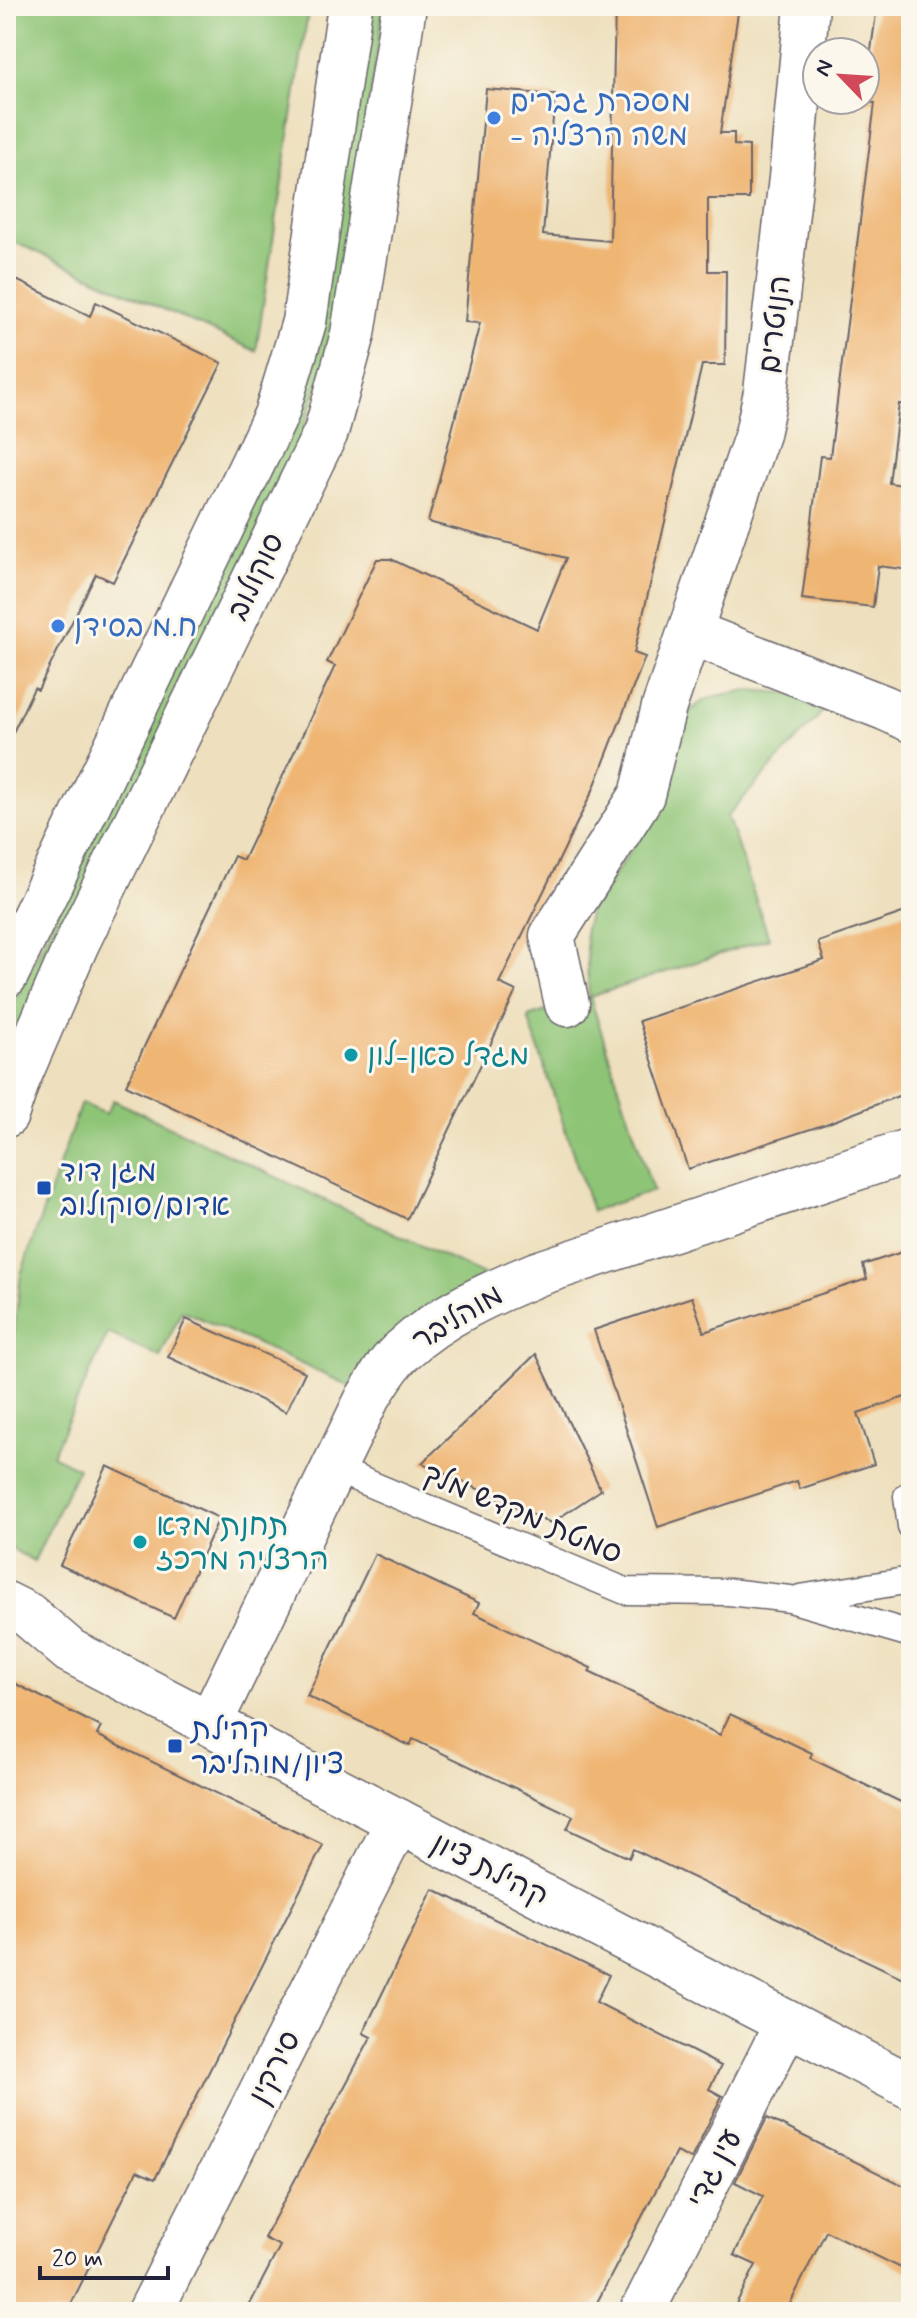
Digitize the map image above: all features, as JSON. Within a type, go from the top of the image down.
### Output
[{"type":"street","name":"סוקולוב","points":[[6,975],[276,415],[304,322],[350,6]]},
{"type":"street","name":"סוקולוב","points":[[6,1115],[18,1079],[77,943],[326,432],[353,334],[404,6]]},
{"type":"street","name":"הנוטרים","points":[[567,1004],[552,936],[642,795],[664,707],[757,434],[766,392],[791,178],[807,6]]},
{"type":"street","points":[[690,632],[911,720]]},
{"type":"street","name":"מוהליבר","points":[[210,1723],[367,1399],[383,1373],[403,1350],[482,1297],[537,1274],[911,1150]]},
{"type":"street","name":"קהילת ציון","points":[[6,1604],[28,1615],[70,1651],[911,2087]]},
{"type":"street","name":"קהילת ציון","points":[[6,1638],[70,1651]]},
{"type":"street","name":"סירקין","points":[[150,2312],[398,1821]]},
{"type":"street","name":"עין גדי","points":[[642,2312],[787,2023]]},
{"type":"lane","name":"סמטת מקדש מלך","points":[[332,1468],[625,1591],[729,1592],[790,1599],[911,1634]]},
{"type":"lane","points":[[907,1496],[911,1526]]},
{"type":"lane","name":"סמטת מקדש מלך","points":[[790,1599],[911,1580]]},
{"type":"green space","points":[[6,6],[309,6],[256,351],[6,238]]},
{"type":"green space","points":[[366,6],[384,6],[334,336],[298,447],[6,1070],[6,1020],[282,441]]},
{"type":"green space","points":[[748,690],[788,693],[826,708],[727,816],[769,938],[590,997],[653,1191],[592,1211],[528,1017],[589,997],[585,928],[590,911],[664,801],[680,728],[690,711],[703,701]]},
{"type":"green space","points":[[113,1100],[492,1279],[352,1387],[182,1310],[160,1357],[108,1333],[52,1455],[78,1468],[34,1561],[6,1546],[6,1400],[21,1274],[81,1103],[106,1114]]},
{"type":"building","points":[[615,6],[739,6],[720,133],[734,133],[734,145],[749,146],[749,199],[708,199],[708,271],[726,271],[725,365],[702,365],[634,653],[645,657],[593,790],[499,983],[516,991],[407,1219],[126,1085],[234,856],[243,860],[335,666],[327,662],[377,559],[391,559],[537,629],[566,558],[428,522],[480,323],[465,322],[486,89],[555,95],[543,235],[610,241]]},
{"type":"building","points":[[877,6],[911,6],[911,406],[899,404],[889,483],[911,486],[911,570],[878,566],[873,607],[802,599],[820,456],[830,457],[873,116],[881,116],[881,36],[873,36]]},
{"type":"building","points":[[6,275],[90,316],[96,302],[222,363],[113,582],[96,574],[6,747]]},
{"type":"building","points":[[911,910],[911,1091],[826,1124],[688,1169],[639,1021],[824,960],[818,942]]},
{"type":"building","points":[[911,1249],[911,1395],[858,1413],[874,1464],[800,1489],[797,1481],[658,1527],[594,1330],[692,1297],[704,1332],[867,1279],[863,1265]]},
{"type":"building","points":[[186,1319],[305,1372],[286,1412],[168,1357]]},
{"type":"building","points":[[536,1354],[601,1490],[551,1523],[422,1463]]},
{"type":"building","name":"תחנת מדא הרצליה מרכז","points":[[107,1466],[219,1518],[174,1618],[60,1565]]},
{"type":"building","points":[[375,1554],[479,1603],[474,1613],[591,1668],[589,1672],[720,1735],[730,1714],[812,1753],[810,1758],[911,1807],[911,1982],[633,1849],[629,1858],[567,1829],[573,1816],[413,1739],[410,1746],[307,1696]]},
{"type":"building","points":[[6,1679],[101,1727],[97,1735],[323,1845],[155,2179],[137,2171],[67,2312],[6,2312]]},
{"type":"building","points":[[433,1889],[609,1975],[596,2002],[721,2066],[709,2089],[722,2096],[691,2159],[676,2152],[592,2312],[246,2312],[280,2246],[264,2238],[371,2037],[363,2033]]},
{"type":"building","points":[[767,2118],[911,2189],[911,2273],[826,2231],[786,2312],[732,2312],[756,2265],[734,2255],[763,2196],[735,2182]]},
{"type":"place","name":"מספרת גברים - משה הרצליה","points":[[494,118]]},
{"type":"place","name":"ח.מ בסידן","points":[[58,626]]},
{"type":"place","name":"מגדל פאן-לון","points":[[351,1055]]},
{"type":"place","name":"מגן דוד אדום/סוקולוב","points":[[44,1188]]},
{"type":"place","name":"תחנת מדא הרצליה מרכז","points":[[140,1542]]},
{"type":"place","name":"קהילת ציון/מוהליבר","points":[[175,1746]]}]
